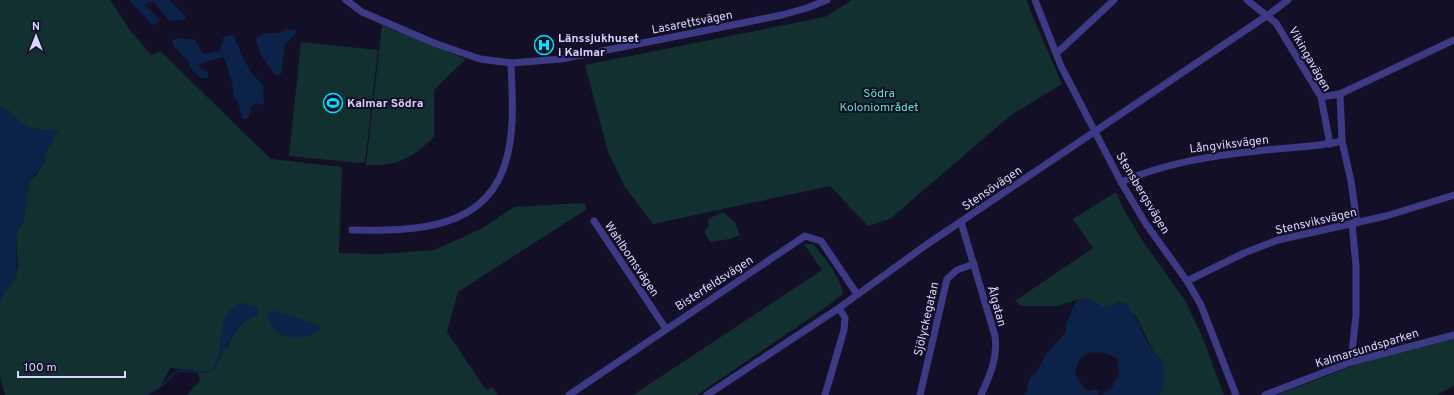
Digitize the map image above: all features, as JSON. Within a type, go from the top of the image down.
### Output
[{"type":"street","name":"Lasarettsvägen","points":[[346,0],[362,12],[434,43],[480,58],[511,63],[561,59],[662,39],[782,15],[807,8],[827,0]]},
{"type":"street","name":"Stensbergsvägen","points":[[1035,0],[1061,66],[1121,182],[1146,224],[1187,281],[1201,305],[1236,395]]},
{"type":"street","points":[[1057,53],[1114,0]]},
{"type":"street","name":"Vikingavägen","points":[[1247,0],[1268,15],[1276,23],[1321,97],[1330,144]]},
{"type":"street","name":"Stensövägen","points":[[707,395],[839,308],[961,222],[1288,0]]},
{"type":"street","points":[[1321,97],[1340,94],[1454,40]]},
{"type":"street","points":[[352,230],[393,230],[432,226],[462,216],[482,201],[497,184],[507,157],[512,123],[511,63]]},
{"type":"street","name":"Vikingavägen","points":[[1340,94],[1342,141],[1351,181],[1356,266],[1356,315],[1351,362]]},
{"type":"street","name":"Långviksvägen","points":[[1121,182],[1145,172],[1179,162],[1228,154],[1330,144],[1342,141]]},
{"type":"street","name":"Stensviksvägen","points":[[1187,281],[1244,253],[1278,240],[1354,223],[1431,203],[1454,195]]},
{"type":"street","name":"Wahlbomsvägen","points":[[594,221],[666,329]]},
{"type":"street","name":"Ålgatan","points":[[961,222],[995,336],[997,350],[990,374],[981,395]]},
{"type":"street","name":"Bisterfeldsvägen","points":[[569,395],[805,236],[821,241],[857,294]]},
{"type":"street","name":"Sjölyckegatan","points":[[920,395],[947,279],[957,270],[974,264]]},
{"type":"street","points":[[825,395],[844,330],[845,318],[839,308]]},
{"type":"street","name":"Kalmarsundsparken","points":[[1265,395],[1351,362],[1454,335]]},
{"type":"green space","points":[[0,0],[110,0],[130,30],[151,55],[160,51],[271,159],[342,167],[339,253],[381,254],[434,250],[481,229],[514,207],[584,203],[587,209],[458,292],[447,332],[486,390],[493,387],[498,395],[187,395],[200,380],[198,371],[170,368],[160,387],[147,395],[5,395],[0,377],[0,300],[18,268],[16,235],[23,222],[29,181],[38,173],[44,154],[58,130],[28,127],[19,121],[9,111],[0,107]],"holes":[[[257,307],[258,315],[242,323],[227,348],[220,346],[222,334]]]},
{"type":"green space","name":"Södra Koloniområdet","points":[[852,0],[1027,0],[1062,84],[1011,115],[890,219],[868,226],[830,186],[653,224],[625,187],[608,152],[585,65],[825,17]]},
{"type":"green space","points":[[382,25],[466,59],[434,90],[434,137],[403,160],[395,163],[366,165]]},
{"type":"green space","name":"Kalmar Södra","points":[[301,42],[378,50],[365,162],[359,163],[289,156]]},
{"type":"green space","points":[[1116,192],[1123,208],[1142,240],[1186,302],[1204,341],[1224,395],[1159,395],[1163,387],[1162,360],[1154,353],[1136,316],[1111,307],[1105,308],[1092,301],[1082,298],[1057,306],[1022,306],[1015,301],[1093,248],[1073,219]]},
{"type":"green space","points":[[723,212],[735,222],[740,235],[730,239],[710,242],[704,232],[709,226],[708,219]]},
{"type":"green space","points":[[804,244],[813,244],[827,261],[839,280],[843,294],[822,310],[697,395],[633,395],[822,270]]},
{"type":"green space","points":[[1454,338],[1454,386],[1437,395],[1277,395],[1386,353]]},
{"type":"water","points":[[129,0],[169,0],[187,19],[169,21],[154,2],[148,2],[145,5],[161,21],[153,25]]},
{"type":"water","points":[[287,29],[296,30],[296,34],[285,44],[281,74],[276,76],[261,55],[256,39],[262,33],[278,33]]},
{"type":"water","points":[[234,35],[242,56],[253,74],[263,85],[264,105],[257,103],[250,107],[249,118],[243,120],[238,102],[234,96],[232,83],[224,57],[199,64],[201,69],[208,72],[208,78],[200,78],[189,66],[188,61],[174,47],[172,40],[180,38],[195,40],[203,54],[220,51],[223,38]]},
{"type":"water","points":[[0,107],[9,110],[28,127],[59,130],[51,140],[53,145],[50,145],[44,154],[46,159],[43,166],[29,181],[23,222],[16,235],[17,275],[0,300]]},
{"type":"water","points":[[1082,298],[1101,306],[1109,306],[1118,301],[1126,303],[1134,315],[1150,347],[1161,359],[1164,366],[1164,378],[1159,395],[1103,395],[1104,392],[1112,388],[1114,381],[1119,376],[1117,358],[1108,354],[1097,352],[1086,354],[1082,357],[1078,362],[1075,373],[1082,386],[1088,391],[1095,389],[1099,391],[1098,395],[1024,395],[1028,389],[1027,386],[1031,376],[1036,373],[1046,354],[1066,332],[1066,324],[1076,301]]},
{"type":"water","points":[[244,303],[257,307],[259,311],[258,315],[242,323],[226,348],[220,346],[223,325],[227,313],[231,308]]},
{"type":"water","points":[[271,310],[319,325],[320,330],[305,337],[297,338],[283,335],[276,331],[267,317]]},
{"type":"waterway","points":[[147,395],[160,387],[177,371],[207,372],[212,370],[216,365],[222,347]]},
{"type":"place","name":"Länssjukhuset i Kalmar","points":[[544,45]]},
{"type":"place","name":"Kalmar Södra","points":[[333,103]]}]
